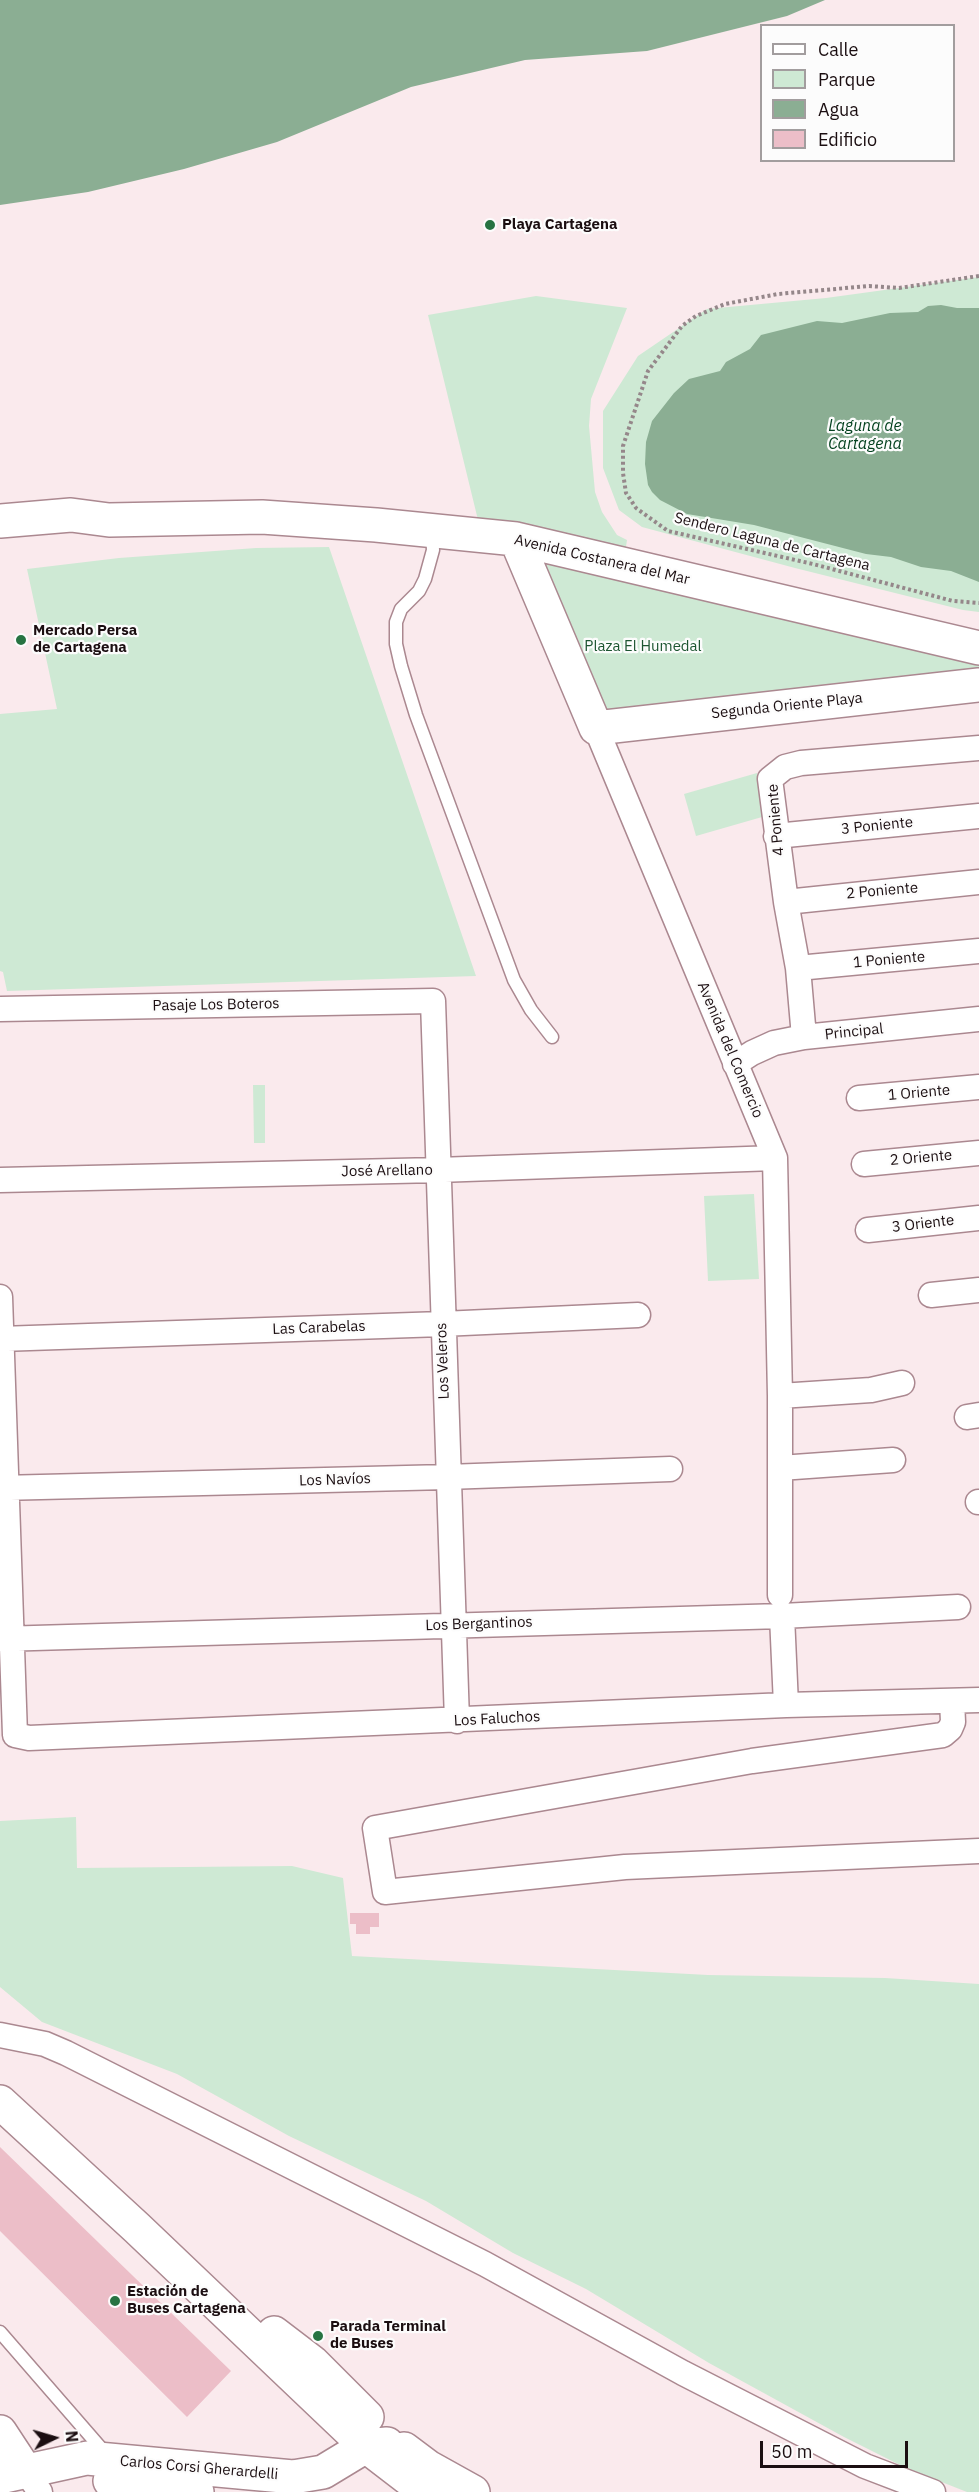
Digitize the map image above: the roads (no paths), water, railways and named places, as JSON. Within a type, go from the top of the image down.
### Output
[{"type":"street","name":"Avenida Costanera del Mar","points":[[0,522],[71,515],[109,520],[262,517],[376,525],[516,539],[979,648]]},
{"type":"street","name":"Avenida Costanera del Mar","points":[[0,542],[73,533],[109,520]]},
{"type":"street","name":"Avenida del Comercio","points":[[516,539],[775,1158],[780,1395],[781,1605],[786,1706]]},
{"type":"street","name":"Segunda Oriente Playa","points":[[596,728],[979,685]]},
{"type":"street","name":"4 Poniente","points":[[804,1037],[798,968],[776,836],[770,779],[784,767],[801,763],[979,747]]},
{"type":"street","name":"3 Poniente","points":[[776,836],[979,816]]},
{"type":"street","name":"2 Poniente","points":[[786,902],[979,882]]},
{"type":"street","name":"1 Poniente","points":[[798,968],[979,951]]},
{"type":"street","name":"Pasaje Los Boteros","points":[[0,1009],[433,1001]]},
{"type":"street","name":"Los Veleros","points":[[433,1001],[447,1477],[457,1721]]},
{"type":"street","name":"Principal","points":[[735,1064],[774,1043],[804,1037],[979,1019]]},
{"type":"street","name":"1 Oriente","points":[[859,1098],[979,1088]]},
{"type":"street","name":"2 Oriente","points":[[864,1164],[979,1153]]},
{"type":"street","name":"José Arellano","points":[[0,1179],[438,1170],[775,1158]]},
{"type":"street","name":"3 Oriente","points":[[868,1230],[979,1218]]},
{"type":"street","points":[[931,1294],[979,1290]]},
{"type":"street","points":[[0,1297],[6,1640]]},
{"type":"street","name":"Las Carabelas","points":[[1,1339],[638,1315]]},
{"type":"street","points":[[780,1395],[871,1389],[902,1383]]},
{"type":"street","points":[[780,1468],[893,1460]]},
{"type":"street","name":"Los Navíos","points":[[3,1489],[670,1469]]},
{"type":"street","name":"Los Bergantinos","points":[[6,1640],[453,1624],[781,1605],[958,1607]]},
{"type":"street","name":"Los Faluchos","points":[[6,1640],[15,1735],[29,1738],[979,1700]]},
{"type":"street","points":[[952,1701],[953,1722],[950,1730],[943,1735],[752,1761],[375,1828],[385,1892],[625,1867],[979,1851]]},
{"type":"street","points":[[0,2035],[22,2038],[66,2053],[485,2264],[683,2373],[865,2466],[933,2492]]},
{"type":"street","points":[[0,2102],[137,2228],[366,2446],[426,2492]]},
{"type":"street","points":[[137,2228],[312,2362],[403,2449],[428,2467],[474,2492]]},
{"type":"street","points":[[0,2432],[22,2480]]},
{"type":"street","points":[[366,2446],[380,2444],[403,2449]]},
{"type":"street","name":"Carlos Corsi Gherardelli","points":[[109,2470],[254,2483],[323,2472],[366,2446]]},
{"type":"street","name":"Carlos Corsi Gherardelli","points":[[22,2480],[87,2458],[109,2470],[197,2492]]},
{"type":"lane","points":[[432,532],[433,550],[425,579],[419,591],[401,609],[396,622],[396,644],[401,666],[416,715],[514,980],[531,1010],[552,1037]]},
{"type":"lane","points":[[0,2332],[109,2470]]},
{"type":"water","points":[[0,0],[825,0],[787,16],[647,51],[525,60],[411,87],[277,142],[184,169],[88,192],[0,205]]},
{"type":"water","name":"Laguna de Cartagena","points":[[928,306],[979,308],[979,582],[951,571],[921,567],[891,557],[866,554],[754,525],[687,514],[660,500],[652,492],[648,485],[645,464],[646,442],[652,421],[674,393],[689,379],[720,371],[726,362],[750,349],[761,335],[817,321],[842,323],[890,313],[918,312]]},
{"type":"place","name":"Playa Cartagena","points":[[490,225]]},
{"type":"place","name":"Mercado Persa de Cartagena","points":[[21,640]]},
{"type":"place","name":"Estación de Buses Cartagena","points":[[115,2301]]},
{"type":"place","name":"Parada Terminal de Buses","points":[[318,2336]]},
{"type":"park label","name":"Plaza El Humedal","points":[[643,647]]}]
